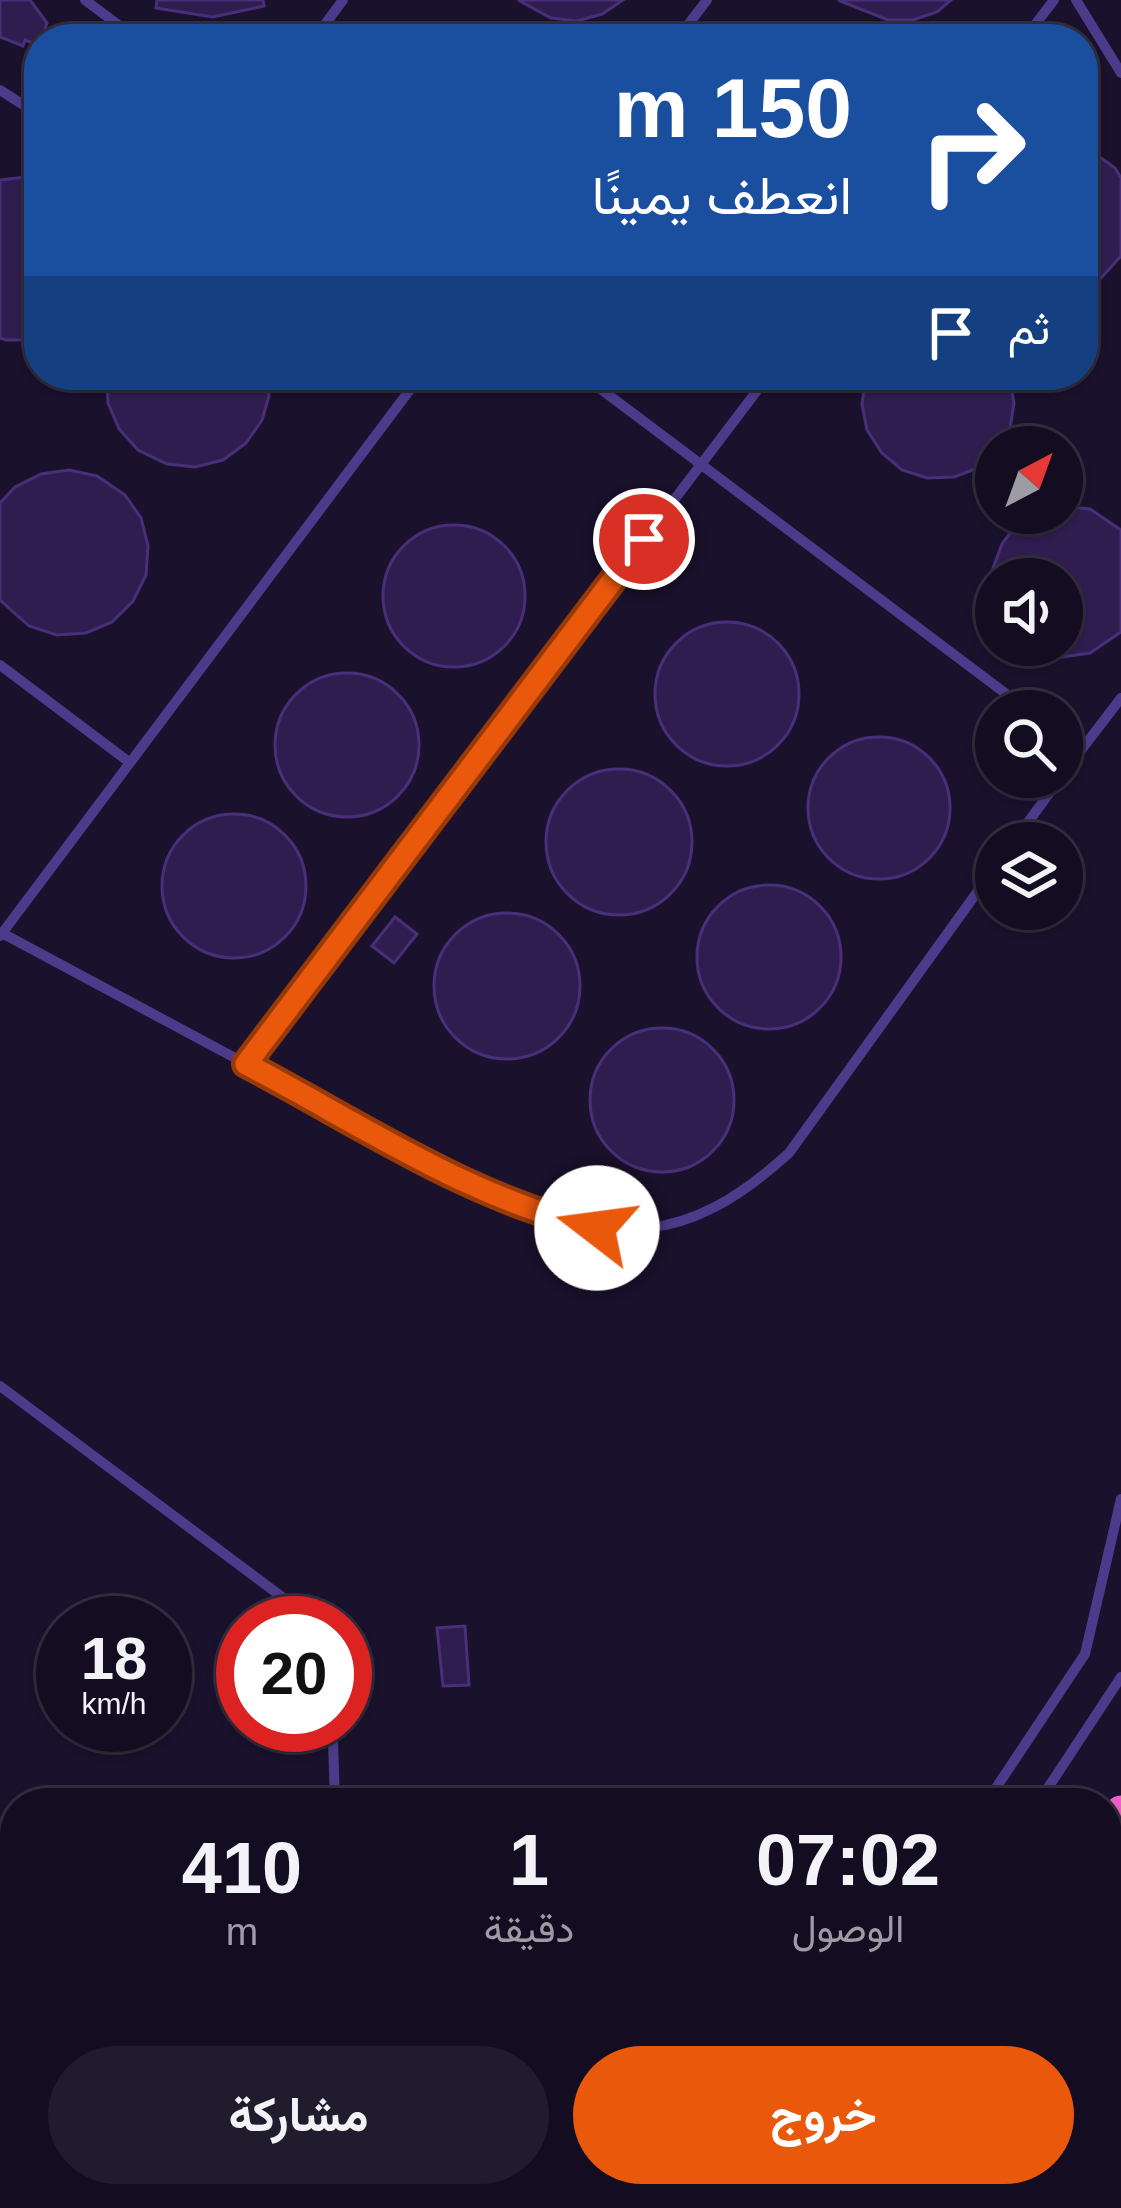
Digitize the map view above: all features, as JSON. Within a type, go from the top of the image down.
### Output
[{"type":"lane","points":[[85,0],[116,24]]},
{"type":"lane","points":[[689,24],[707,0]]},
{"type":"lane","points":[[1036,24],[1054,0]]},
{"type":"lane","points":[[1098,36],[1121,73]]},
{"type":"lane","points":[[602,390],[1001,690]]},
{"type":"lane","points":[[246,1064],[758,390]]},
{"type":"lane","points":[[409,391],[1,934],[508,1201],[597,1228],[652,1229],[705,1215],[752,1186],[789,1153],[975,895]]},
{"type":"lane","points":[[0,664],[128,762]]},
{"type":"lane","points":[[1083,746],[1121,698]]},
{"type":"lane","points":[[0,1386],[281,1596]]},
{"type":"lane","points":[[996,1788],[1085,1654],[1121,1499]]},
{"type":"lane","points":[[1048,1788],[1121,1677]]},
{"type":"lane","points":[[333,1752],[334,1788]]},
{"type":"building","points":[[0,0],[30,0],[47,23],[24,24],[23,46],[0,37]]},
{"type":"building","points":[[157,0],[263,0],[264,6],[213,17],[156,8]]},
{"type":"building","points":[[518,0],[623,0],[602,14],[577,21],[551,18]]},
{"type":"building","points":[[838,0],[951,0],[937,12],[913,20],[888,20]]},
{"type":"building","points":[[1098,156],[1121,178],[1121,256],[1100,279]]},
{"type":"building","points":[[24,177],[24,340],[0,338],[0,180]]},
{"type":"building","points":[[108,390],[269,390],[262,420],[246,443],[223,460],[195,467],[167,464],[138,450],[119,429]]},
{"type":"building","points":[[864,390],[1012,390],[1010,426],[975,426],[975,469],[954,477],[927,478],[902,470],[882,453],[867,430]]},
{"type":"building","points":[[69,470],[97,476],[125,495],[141,518],[148,546],[146,575],[133,601],[112,622],[86,633],[57,635],[29,626],[0,600],[0,503],[15,487],[41,474]]},
{"type":"building","points":[[1083,508],[1121,530],[1121,632],[1083,654],[1083,558],[997,558],[1009,534],[1083,534]]},
{"type":"building","points":[[454,525],[481,530],[504,546],[520,569],[525,596],[520,623],[504,646],[481,662],[454,667],[427,662],[404,646],[388,623],[383,596],[388,569],[404,546],[427,530]]},
{"type":"building","points":[[727,622],[755,627],[778,643],[794,666],[799,694],[794,722],[778,745],[755,761],[727,766],[699,761],[676,745],[660,722],[655,694],[660,666],[676,643],[699,627]]},
{"type":"building","points":[[347,673],[375,678],[398,694],[414,717],[419,745],[414,773],[398,796],[375,812],[347,817],[319,812],[296,796],[280,773],[275,745],[280,717],[296,694],[319,678]]},
{"type":"building","points":[[879,737],[906,743],[929,758],[944,781],[950,808],[944,835],[929,858],[906,873],[879,879],[852,873],[829,858],[814,835],[808,808],[814,781],[829,758],[852,743]]},
{"type":"building","points":[[619,769],[647,775],[671,790],[686,814],[692,842],[686,870],[671,894],[647,909],[619,915],[591,909],[567,894],[552,870],[546,842],[552,814],[567,790],[591,775]]},
{"type":"building","points":[[234,814],[262,820],[285,835],[300,858],[306,886],[300,914],[285,937],[262,952],[234,958],[206,952],[183,937],[168,914],[162,886],[168,858],[183,835],[206,820]]},
{"type":"building","points":[[769,885],[797,890],[820,906],[836,929],[841,957],[836,985],[820,1008],[797,1024],[769,1029],[741,1024],[718,1008],[702,985],[697,957],[702,929],[718,906],[741,890]]},
{"type":"building","points":[[507,913],[535,918],[559,934],[575,958],[580,986],[575,1014],[559,1038],[535,1054],[507,1059],[479,1054],[455,1038],[439,1014],[434,986],[439,958],[455,934],[479,918]]},
{"type":"building","points":[[395,917],[417,934],[394,963],[372,946]]},
{"type":"building","points":[[662,1028],[689,1034],[713,1049],[728,1073],[734,1100],[728,1127],[713,1151],[689,1166],[662,1172],[635,1166],[611,1151],[596,1127],[590,1100],[596,1073],[611,1049],[635,1034]]},
{"type":"building","points":[[465,1626],[469,1685],[443,1686],[437,1628]]},
{"type":"route","points":[[597,1228],[549,1217],[488,1192],[246,1064],[644,539]]}]
